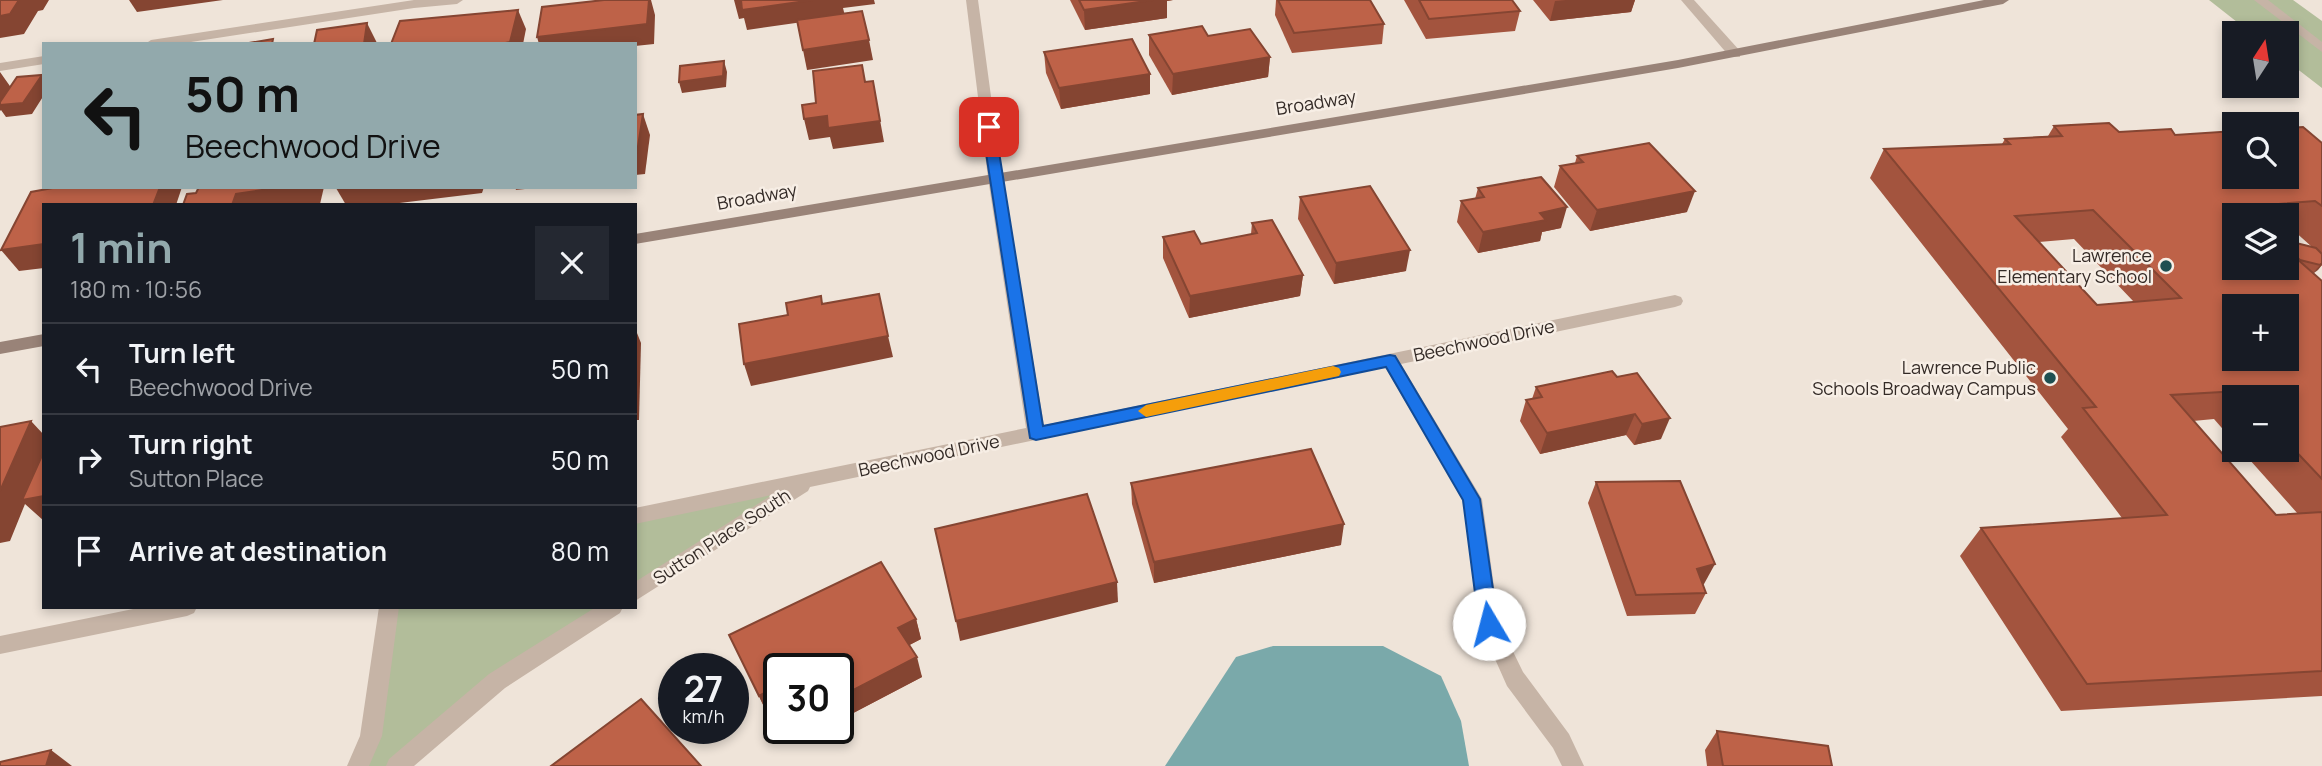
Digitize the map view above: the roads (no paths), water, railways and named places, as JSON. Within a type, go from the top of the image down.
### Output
[{"type":"main road","name":"Broadway","points":[[637,239],[1735,54],[2003,0]]},
{"type":"main road","points":[[0,348],[42,340]]},
{"type":"street","points":[[164,42],[414,4],[457,0]]},
{"type":"street","points":[[972,0],[995,178],[1036,433]]},
{"type":"street","points":[[1687,0],[1735,54]]},
{"type":"street","points":[[2260,0],[2322,48]]},
{"type":"street","points":[[0,67],[42,60]]},
{"type":"street","name":"Beechwood Drive","points":[[637,516],[1675,301]]},
{"type":"street","points":[[1390,360],[1472,499],[1489,624],[1515,679],[1561,741],[1573,766]]},
{"type":"street","name":"Sutton Place South","points":[[637,592],[809,480]]},
{"type":"street","points":[[0,645],[177,609]]},
{"type":"street","points":[[358,766],[371,736],[389,609]]},
{"type":"street","points":[[397,766],[497,681],[610,609]]},
{"type":"water","points":[[1273,646],[1383,646],[1441,676],[1461,721],[1469,766],[1165,766],[1236,657]]},
{"type":"place","name":"Lawrence Elementary School","points":[[2166,266]]},
{"type":"place","name":"Lawrence Public Schools Broadway Campus","points":[[2050,378]]}]
